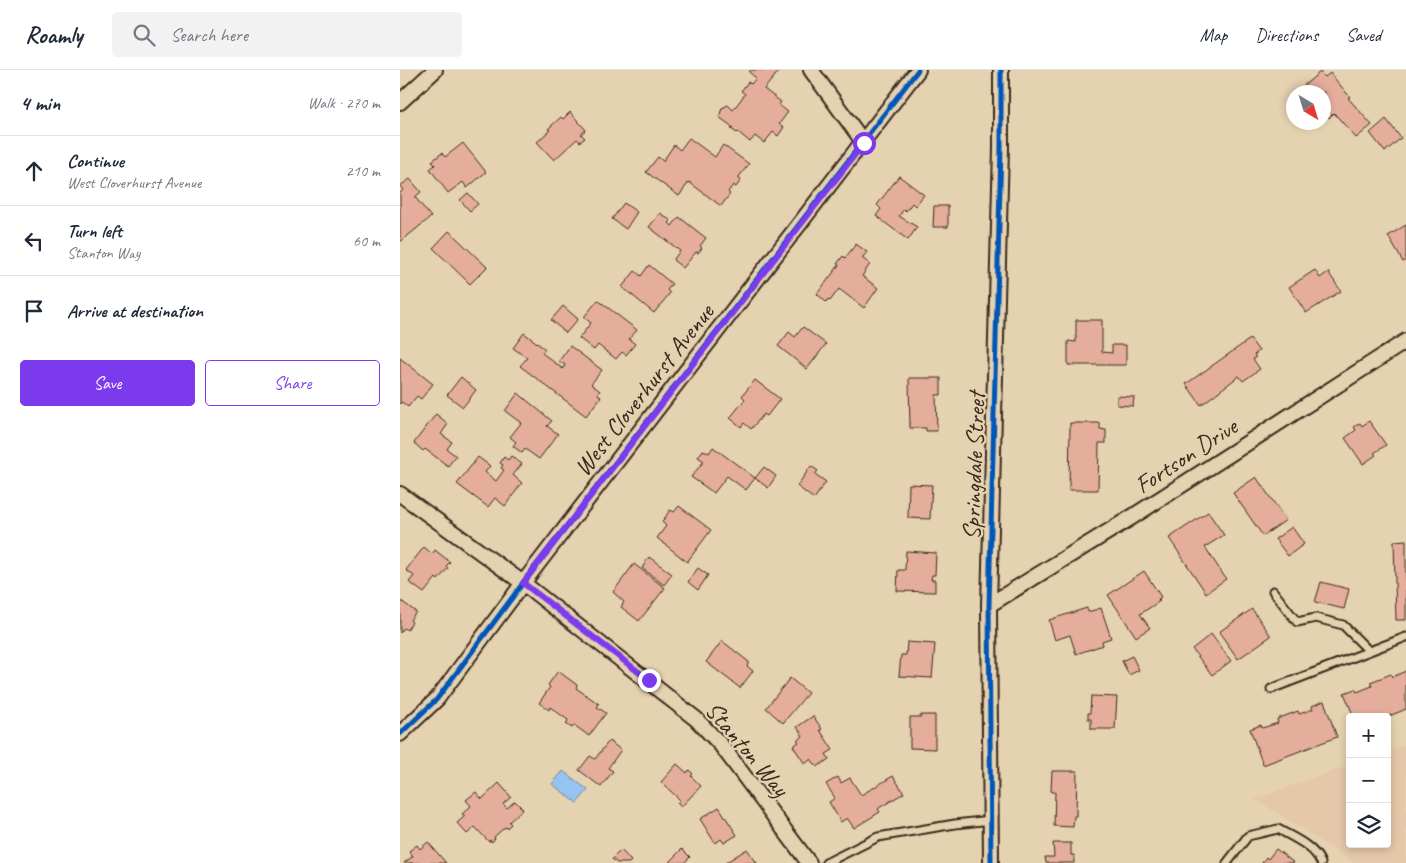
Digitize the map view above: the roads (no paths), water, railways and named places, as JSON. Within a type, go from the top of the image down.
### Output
[{"type":"street","points":[[811,70],[864,143]]},
{"type":"street","name":"West Cloverhurst Avenue","points":[[400,734],[437,699],[523,583],[864,143],[918,70]]},
{"type":"street","name":"Springdale Street","points":[[991,863],[989,605],[1002,70]]},
{"type":"street","points":[[400,102],[427,72]]},
{"type":"street","name":"Fortson Drive","points":[[989,605],[1132,517],[1406,341]]},
{"type":"street","name":"Stanton Way","points":[[400,494],[523,583],[696,719],[721,745],[809,863]]},
{"type":"lane","points":[[1273,591],[1297,622],[1316,618],[1343,625],[1369,651]]},
{"type":"lane","points":[[1271,689],[1406,637]]},
{"type":"lane","points":[[826,863],[878,838],[955,824],[991,820]]},
{"type":"lane","points":[[1227,863],[1248,836],[1278,829],[1300,841],[1318,855],[1321,863]]},
{"type":"water","points":[[563,771],[588,790],[577,803],[552,784]]}]
